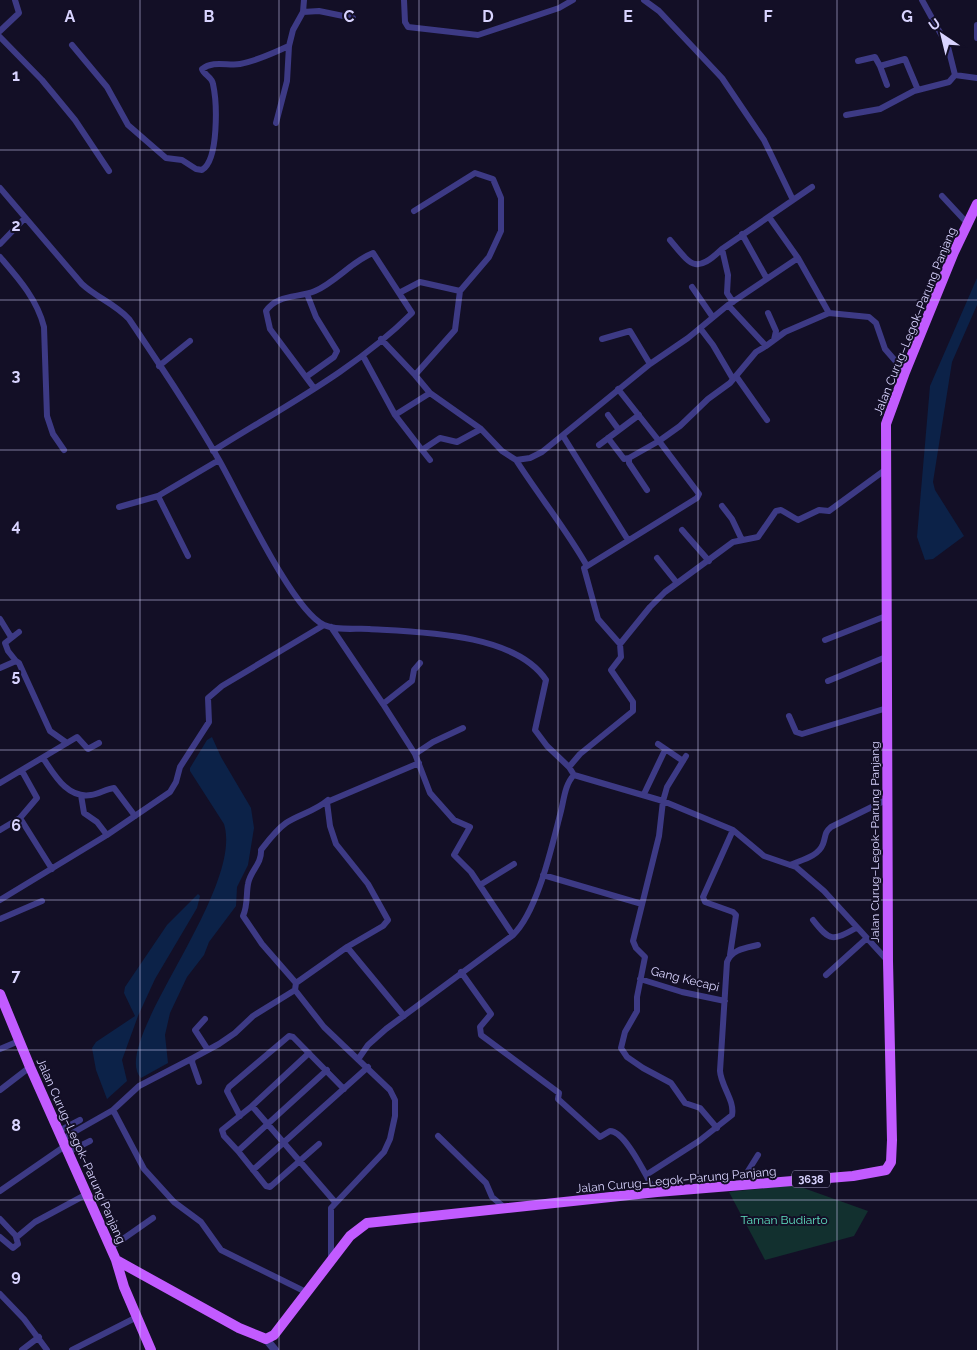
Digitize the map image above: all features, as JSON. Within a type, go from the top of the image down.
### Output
[{"type":"main road","name":"Jalan Curug–Legok–Parung Panjang","points":[[0,994],[19,1042],[116,1260],[239,1328],[266,1339],[274,1335],[350,1236],[366,1223],[657,1192],[853,1176],[883,1172],[888,1168],[892,1131],[888,961],[886,424],[905,372],[977,204]]},
{"type":"main road","points":[[116,1260],[136,1317],[151,1350]]},
{"type":"street","points":[[0,31],[19,13],[15,0]]},
{"type":"street","points":[[276,123],[287,82],[289,46],[303,12],[304,0]]},
{"type":"street","points":[[404,0],[405,22],[408,27],[470,35],[487,33],[559,8],[573,0]]},
{"type":"street","points":[[644,0],[659,11],[722,78],[764,140],[793,200]]},
{"type":"street","points":[[922,0],[948,46],[955,75]]},
{"type":"street","points":[[303,12],[319,12],[353,18]]},
{"type":"street","points":[[977,25],[977,38]]},
{"type":"street","points":[[0,37],[42,80],[75,120],[109,171]]},
{"type":"street","points":[[72,45],[107,87],[128,125],[166,158],[182,160],[196,169],[202,170],[209,164],[215,138],[213,82],[202,69],[212,63],[239,64],[252,61],[289,46]]},
{"type":"street","points":[[858,61],[875,57],[887,85]]},
{"type":"street","points":[[880,66],[905,59],[918,90]]},
{"type":"street","points":[[955,75],[977,78]]},
{"type":"street","points":[[846,115],[880,108],[918,90],[949,82],[955,75]]},
{"type":"street","points":[[414,212],[474,174],[493,179],[502,204],[501,230],[489,257],[460,291],[455,330],[415,375]]},
{"type":"street","points":[[670,240],[687,260],[699,265],[708,262],[742,234],[812,186]]},
{"type":"street","points":[[0,188],[16,204],[25,218],[82,284],[123,313],[214,451],[286,581],[306,610],[328,626],[382,704],[415,754],[430,793],[454,820],[470,826],[454,854],[480,886],[513,935]]},
{"type":"street","points":[[942,196],[968,224]]},
{"type":"street","points":[[769,217],[798,258],[829,313]]},
{"type":"street","points":[[0,244],[25,218]]},
{"type":"street","points":[[742,234],[767,279]]},
{"type":"street","points":[[722,249],[728,269],[727,293],[731,304],[766,346]]},
{"type":"street","points":[[214,451],[314,388],[363,356],[412,313],[372,253],[326,286],[307,294],[280,300],[270,306],[266,316],[270,329],[314,388]]},
{"type":"street","points":[[0,257],[34,300],[42,316],[47,416],[53,434],[64,450]]},
{"type":"street","points":[[516,460],[530,458],[563,436],[618,389],[700,328],[712,316],[798,258]]},
{"type":"street","points":[[399,293],[420,282],[460,291]]},
{"type":"street","points":[[692,287],[712,316]]},
{"type":"street","points":[[306,377],[334,357],[337,351],[316,317],[307,294]]},
{"type":"street","points":[[768,313],[776,331],[774,341]]},
{"type":"street","points":[[608,438],[624,459],[629,458],[659,441],[680,426],[735,377],[756,352],[785,332],[829,313],[873,319],[880,331],[885,349],[905,372]]},
{"type":"street","points":[[700,328],[767,420]]},
{"type":"street","points":[[602,339],[630,331],[650,364]]},
{"type":"street","points":[[381,339],[430,393],[481,429],[502,451],[516,460],[544,503],[567,532],[587,566]]},
{"type":"street","points":[[158,366],[190,341]]},
{"type":"street","points":[[363,356],[395,416],[430,460]]},
{"type":"street","points":[[569,767],[580,754],[634,711],[632,702],[611,670],[621,656],[620,644],[598,619],[584,571],[587,566],[693,502],[699,496],[618,389]]},
{"type":"street","points":[[395,416],[430,393]]},
{"type":"street","points":[[608,415],[619,430]]},
{"type":"street","points":[[599,445],[639,415]]},
{"type":"street","points":[[422,450],[440,438],[455,443],[481,429]]},
{"type":"street","points":[[563,436],[628,540]]},
{"type":"street","points":[[629,458],[629,463],[647,490]]},
{"type":"street","points":[[119,508],[158,496],[219,460]]},
{"type":"street","points":[[620,644],[650,607],[677,583],[733,542],[758,537],[779,510],[798,520],[819,510],[829,511],[886,470]]},
{"type":"street","points":[[158,496],[188,556]]},
{"type":"street","points":[[722,506],[732,519],[742,540]]},
{"type":"street","points":[[682,530],[709,561]]},
{"type":"street","points":[[657,558],[677,583]]},
{"type":"street","points":[[825,640],[886,616]]},
{"type":"street","points":[[0,619],[10,637]]},
{"type":"street","points":[[0,900],[107,835],[173,788],[180,767],[209,722],[208,698],[222,686],[328,626],[468,639],[493,644],[529,662],[546,680],[535,724],[537,734],[569,767],[574,775],[644,794],[733,830],[764,856],[796,867],[820,887],[888,961]]},
{"type":"street","points":[[19,632],[10,637],[6,641],[5,646],[16,661],[19,662],[50,731],[67,743]]},
{"type":"street","points":[[828,681],[886,658]]},
{"type":"street","points":[[0,668],[16,661]]},
{"type":"street","points":[[382,704],[412,681],[414,670],[420,664]]},
{"type":"street","points":[[789,716],[796,732],[802,734],[887,708]]},
{"type":"street","points":[[415,754],[433,742],[463,728]]},
{"type":"street","points":[[0,783],[77,737],[88,749],[99,743]]},
{"type":"street","points":[[658,744],[665,750],[685,758],[667,787],[663,801],[659,836],[633,941],[646,959],[640,979],[637,1012],[626,1032],[622,1051],[643,1068],[671,1082],[685,1103],[700,1108],[717,1128]]},
{"type":"street","points":[[644,794],[665,750]]},
{"type":"street","points":[[43,758],[60,782],[81,795],[89,796],[114,788],[135,816]]},
{"type":"street","points":[[331,1259],[330,1210],[335,1202],[384,1152],[394,1127],[394,1096],[359,1058],[324,1027],[262,944],[243,916],[246,909],[248,882],[262,859],[261,850],[284,824],[315,811],[328,800],[419,763]]},
{"type":"street","points":[[0,830],[20,818],[37,798],[22,771]]},
{"type":"street","points":[[359,1058],[368,1045],[461,972],[513,935],[522,926],[543,875],[566,791],[574,775]]},
{"type":"street","points":[[81,795],[84,813],[97,822],[107,835]]},
{"type":"street","points":[[790,865],[816,854],[823,843],[825,833],[832,827],[888,799]]},
{"type":"street","points":[[0,1191],[64,1142],[113,1110],[139,1086],[208,1050],[235,1033],[253,1016],[347,947],[366,937],[388,920],[368,884],[336,844],[330,826],[328,800]]},
{"type":"street","points":[[20,818],[52,869]]},
{"type":"street","points":[[646,1175],[730,1119],[733,1110],[721,1080],[725,1001],[736,915],[733,912],[705,902],[703,897],[733,830]]},
{"type":"street","points":[[480,886],[514,864]]},
{"type":"street","points":[[543,875],[642,904]]},
{"type":"street","points":[[0,919],[42,901]]},
{"type":"street","points":[[814,920],[823,932],[832,938],[839,938],[856,928]]},
{"type":"street","points":[[826,975],[867,938]]},
{"type":"street","points":[[730,955],[745,948],[758,945]]},
{"type":"street","points":[[347,947],[404,1016]]},
{"type":"street","points":[[461,972],[491,1014],[480,1028],[481,1035],[559,1094],[558,1099],[600,1137],[610,1131],[618,1133],[633,1152],[653,1189],[657,1192]]},
{"type":"street","name":"Gang Kecapi","points":[[640,979],[682,992],[725,1001]]},
{"type":"street","points":[[205,1019],[195,1030],[208,1050]]},
{"type":"street","points":[[240,1116],[227,1091],[229,1087],[288,1037],[293,1037],[344,1089]]},
{"type":"street","points":[[0,1050],[19,1042]]},
{"type":"street","points":[[309,1053],[252,1106],[222,1130],[222,1133],[266,1186],[270,1187],[319,1144]]},
{"type":"street","points":[[193,1058],[192,1062],[199,1082]]},
{"type":"street","points":[[0,1090],[30,1067]]},
{"type":"street","points":[[253,1170],[368,1067]]},
{"type":"street","points":[[238,1151],[327,1070]]},
{"type":"street","points":[[252,1106],[335,1202]]},
{"type":"street","points":[[113,1110],[144,1169],[174,1202],[201,1222],[221,1250],[306,1292]]},
{"type":"street","points":[[64,1142],[80,1120]]},
{"type":"street","points":[[438,1136],[486,1183],[492,1196],[505,1208]]},
{"type":"street","points":[[64,1142],[90,1140]]},
{"type":"street","points":[[758,1155],[748,1171],[763,1184]]},
{"type":"street","points":[[16,1237],[41,1218],[86,1194]]},
{"type":"street","points":[[109,1245],[113,1246],[153,1218]]},
{"type":"street","points":[[0,1219],[19,1243],[13,1248],[0,1237]]},
{"type":"street","points":[[0,1294],[39,1337],[47,1350]]},
{"type":"street","points":[[72,1350],[136,1317]]},
{"type":"street","points":[[22,1350],[39,1337]]},
{"type":"street","points":[[266,1339],[275,1350]]},
{"type":"green space","name":"Taman Budiarto","points":[[795,1185],[868,1211],[854,1236],[765,1260],[729,1192]]},
{"type":"water","points":[[977,278],[977,305],[952,362],[933,482],[935,490],[964,536],[933,559],[925,560],[917,537],[930,386]]},
{"type":"water","points":[[212,737],[221,757],[251,808],[254,828],[248,865],[237,887],[236,906],[209,942],[204,955],[187,977],[170,1013],[165,1035],[168,1063],[141,1078],[136,1060],[143,1033],[158,1000],[198,925],[215,887],[225,853],[224,824],[190,771],[207,740]]},
{"type":"water","points":[[198,894],[200,896],[197,908],[155,979],[138,1016],[122,1060],[127,1081],[107,1099],[96,1070],[92,1048],[96,1042],[135,1016],[124,993],[125,987],[167,925]]}]
